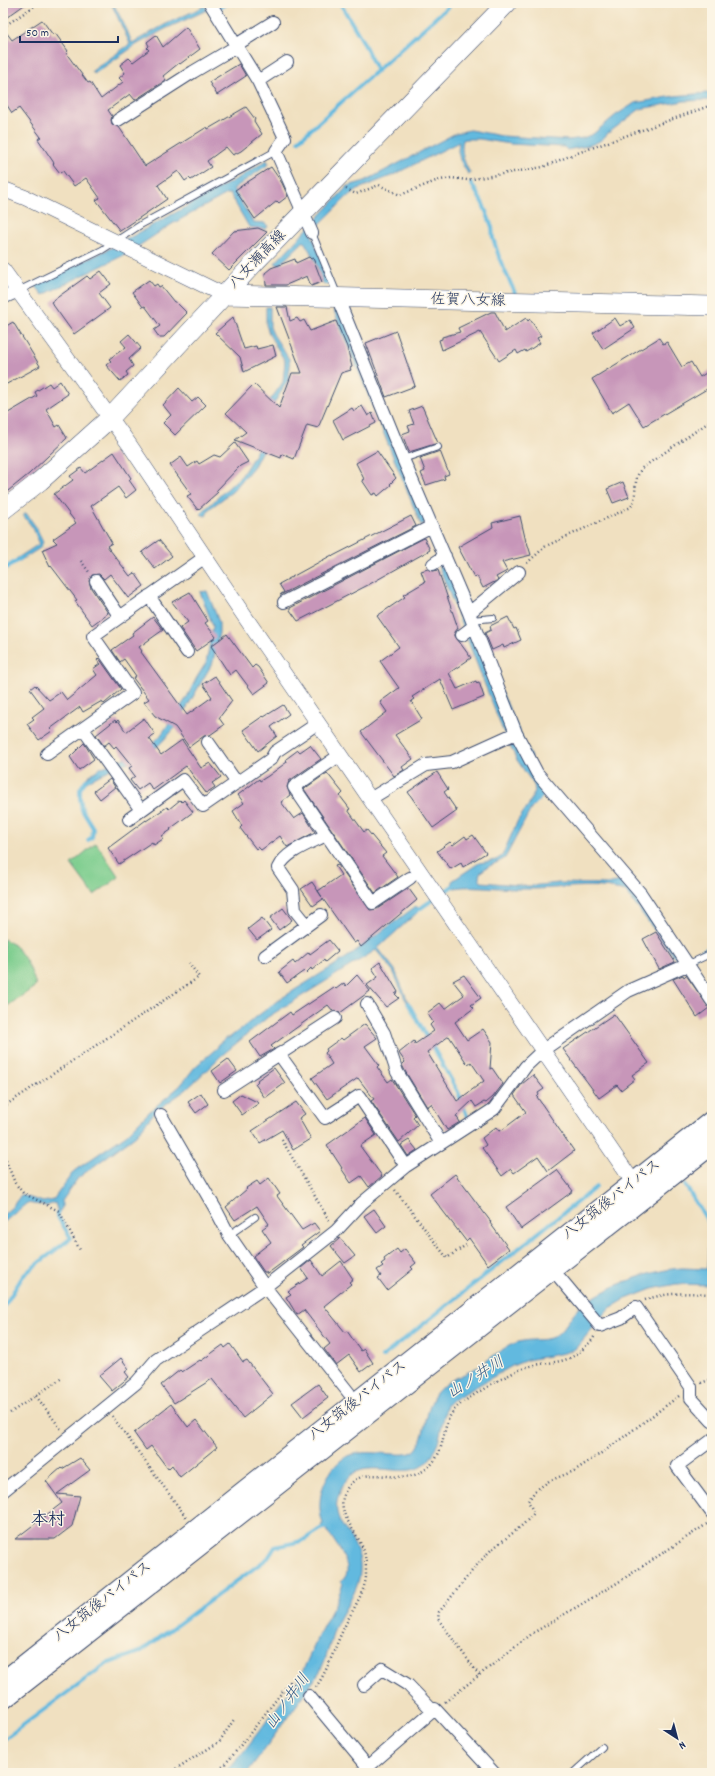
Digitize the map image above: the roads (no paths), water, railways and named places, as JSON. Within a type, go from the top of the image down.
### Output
[{"type":"highway","name":"八女筑後バイパス","points":[[3,1699],[639,1190],[712,1121]]},
{"type":"highway","name":"八女筑後バイパス","points":[[3,1682],[639,1190],[712,1144]]},
{"type":"main road","name":"八女瀬高線","points":[[3,510],[40,481],[110,418],[224,295],[308,223],[507,3]]},
{"type":"main road","name":"佐賀八女線","points":[[224,295],[338,299],[712,306]]},
{"type":"street","points":[[210,3],[258,81],[285,138],[276,151],[308,223]]},
{"type":"street","points":[[118,120],[273,22]]},
{"type":"street","points":[[258,81],[287,62]]},
{"type":"street","points":[[3,189],[26,198],[117,241],[224,295]]},
{"type":"street","points":[[3,270],[110,418],[639,1190]]},
{"type":"street","points":[[3,298],[18,291]]},
{"type":"street","points":[[338,299],[390,426],[392,447],[403,459],[445,556],[516,734],[537,773],[641,894],[689,964],[712,1001]]},
{"type":"street","points":[[379,432],[390,426]]},
{"type":"street","points":[[284,602],[432,526]]},
{"type":"street","points":[[433,564],[445,556]]},
{"type":"street","points":[[47,754],[133,693],[93,636],[205,557]]},
{"type":"street","points":[[462,635],[471,620],[519,572]]},
{"type":"street","points":[[96,581],[120,617]]},
{"type":"street","points":[[149,596],[187,652]]},
{"type":"street","points":[[129,819],[183,780],[203,806],[271,760],[275,752],[318,723]]},
{"type":"street","points":[[83,728],[141,810]]},
{"type":"street","points":[[370,798],[426,765],[452,762],[516,734]]},
{"type":"street","points":[[208,742],[237,783]]},
{"type":"street","points":[[340,755],[294,787],[373,904],[410,878]]},
{"type":"street","points":[[307,925],[295,910],[293,890],[278,868],[282,862],[299,849],[326,835]]},
{"type":"street","points":[[266,956],[321,915]]},
{"type":"street","points":[[3,1491],[136,1383],[156,1360],[265,1287],[336,1231],[362,1203],[389,1182],[406,1166],[494,1109],[526,1066],[543,1050],[628,991],[689,964]]},
{"type":"street","points":[[367,1004],[384,1033],[397,1072],[441,1143]]},
{"type":"street","points":[[224,1090],[335,1018]]},
{"type":"street","points":[[279,1054],[325,1118],[359,1096],[406,1166]]},
{"type":"street","points":[[161,1115],[216,1210],[229,1236],[265,1287],[349,1393]]},
{"type":"street","points":[[559,1277],[600,1326],[621,1318],[636,1307],[691,1387],[691,1398],[712,1421]]},
{"type":"street","points":[[712,1440],[677,1466],[712,1513]]},
{"type":"street","points":[[364,1685],[382,1669],[408,1685],[494,1773]]},
{"type":"street","points":[[309,1696],[364,1770],[434,1710]]},
{"type":"lane","points":[[18,291],[102,250],[142,224],[276,151]]},
{"type":"lane","points":[[308,223],[338,299]]},
{"type":"lane","points":[[403,459],[438,447]]},
{"type":"lane","points":[[471,620],[493,618]]},
{"type":"lane","points":[[689,964],[712,953]]},
{"type":"lane","points":[[229,1236],[255,1217]]},
{"type":"lane","points":[[573,1773],[602,1747]]},
{"type":"water","points":[[111,3],[113,3],[132,43],[168,23],[205,6],[207,10],[165,29],[136,45],[94,74],[92,71],[130,44]]},
{"type":"water","points":[[707,93],[712,95],[712,100],[684,101],[640,109],[607,134],[604,138],[594,144],[567,150],[564,147],[510,144],[480,139],[465,139],[463,140],[462,144],[462,153],[470,173],[468,174],[460,160],[458,151],[459,142],[391,176],[358,189],[347,197],[311,233],[331,283],[324,285],[315,260],[304,241],[279,265],[275,263],[348,186],[365,181],[456,133],[470,130],[502,136],[569,140],[583,138],[593,134],[616,115],[635,103],[674,96]]},
{"type":"water","points":[[267,160],[269,164],[233,189],[253,222],[264,223],[268,226],[266,229],[249,227],[230,194],[227,194],[172,224],[128,253],[43,295],[35,285],[111,248],[240,177]]},
{"type":"water","points":[[266,307],[270,307],[270,327],[273,334],[289,359],[290,367],[288,380],[270,410],[266,443],[254,466],[233,491],[209,509],[206,516],[200,514],[242,475],[252,459],[261,442],[269,402],[283,382],[285,361],[270,336],[266,325]]},
{"type":"water","points":[[340,310],[427,522],[421,525],[334,311]]},
{"type":"water","points":[[26,513],[36,527],[43,542],[40,548],[18,562],[16,559],[39,544],[33,528],[23,515]]},
{"type":"water","points":[[443,561],[546,791],[545,795],[531,809],[505,858],[483,870],[479,877],[481,882],[529,886],[559,883],[607,884],[621,881],[625,883],[679,959],[677,960],[625,891],[613,888],[589,886],[528,889],[482,887],[454,888],[452,881],[479,863],[496,860],[502,856],[518,820],[528,806],[535,791],[534,785],[517,760],[503,731],[438,564]]},
{"type":"water","points":[[207,591],[219,622],[219,633],[213,662],[175,728],[158,746],[141,758],[116,766],[83,784],[88,776],[100,768],[142,751],[151,745],[161,735],[186,699],[206,663],[213,626],[200,592]]},
{"type":"water","points":[[416,906],[420,910],[378,948],[395,970],[410,1006],[405,999],[393,971],[376,950],[268,1017],[221,1056],[187,1089],[155,1112],[136,1135],[78,1178],[62,1201],[62,1208],[58,1213],[55,1203],[46,1206],[27,1203],[3,1223],[3,1215],[12,1207],[21,1195],[43,1202],[53,1200],[74,1171],[126,1135],[149,1112],[180,1086],[195,1067],[218,1047],[218,1044],[226,1038],[229,1038],[277,1001],[346,958]]},
{"type":"water","name":"山ノ井川","points":[[712,1240],[712,1287],[711,1285],[676,1284],[652,1289],[626,1299],[610,1308],[575,1349],[564,1353],[527,1360],[512,1366],[451,1401],[447,1405],[440,1434],[433,1454],[429,1460],[420,1467],[410,1470],[362,1470],[352,1475],[344,1484],[338,1497],[337,1508],[338,1517],[358,1552],[360,1564],[358,1582],[352,1598],[335,1628],[327,1655],[320,1671],[301,1699],[247,1773],[225,1773],[244,1751],[300,1677],[319,1634],[336,1602],[343,1584],[341,1582],[345,1578],[347,1572],[345,1559],[326,1529],[324,1530],[321,1525],[323,1524],[320,1507],[321,1496],[326,1480],[339,1462],[354,1454],[408,1454],[413,1452],[417,1448],[423,1434],[433,1398],[447,1383],[474,1369],[511,1345],[523,1341],[553,1337],[561,1330],[581,1306],[603,1292],[629,1280],[670,1269],[707,1269],[708,1249]]},
{"type":"waterway","points":[[219,8],[228,3]]},
{"type":"waterway","points":[[340,3],[362,40],[377,71]]},
{"type":"waterway","points":[[298,141],[452,3]]},
{"type":"waterway","points":[[471,183],[483,204],[492,227],[493,238],[500,260],[515,293]]},
{"type":"waterway","points":[[3,570],[21,558]]},
{"type":"waterway","points":[[86,780],[80,789],[80,798],[82,810],[93,828],[92,837],[88,840]]},
{"type":"waterway","points":[[415,912],[457,883]]},
{"type":"waterway","points":[[685,957],[694,956],[712,946]]},
{"type":"waterway","points":[[408,1003],[458,1092],[467,1116]]},
{"type":"waterway","points":[[685,1185],[712,1228]]},
{"type":"waterway","points":[[382,1357],[596,1187]]},
{"type":"waterway","points":[[3,1308],[23,1276],[71,1238],[57,1216],[58,1213]]},
{"type":"waterway","points":[[3,1740],[106,1664],[140,1652],[268,1558],[275,1547],[302,1541],[327,1525]]},
{"type":"district","name":"本村","points":[[48,1521]]}]
